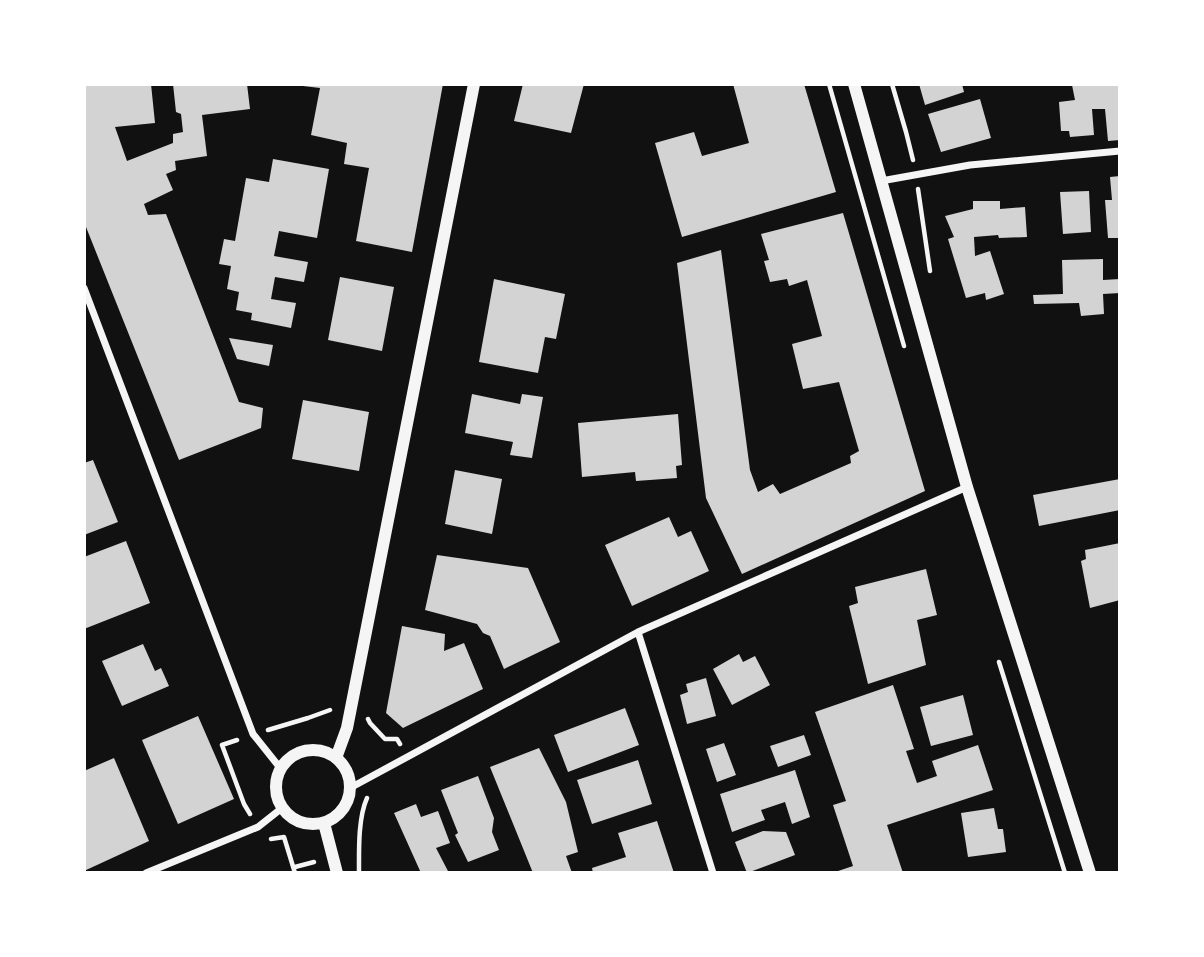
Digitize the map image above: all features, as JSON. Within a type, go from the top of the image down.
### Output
[{"type":"street","points":[[336,758],[347,727],[474,84]]},
{"type":"street","points":[[854,84],[967,487],[1090,873]]},
{"type":"street","points":[[881,181],[970,165],[1120,151]]},
{"type":"street","points":[[84,288],[253,734],[281,769]]},
{"type":"street","points":[[350,788],[638,632],[967,487]]},
{"type":"street","points":[[638,632],[713,873]]},
{"type":"street","points":[[300,752],[325,752],[336,758],[349,776],[350,788],[343,810],[324,823],[312,824],[290,817],[282,808],[276,789],[281,769],[289,759],[300,752]]},
{"type":"street","points":[[146,873],[258,827],[282,808]]},
{"type":"street","points":[[324,823],[337,873]]},
{"type":"path","points":[[892,84],[916,175],[933,284]]},
{"type":"path","points":[[295,873],[284,837],[265,841],[244,804],[222,745],[336,707]]},
{"type":"path","points":[[359,848],[359,873]]},
{"type":"building","points":[[84,84],[151,84],[155,123],[115,127],[127,161],[173,143],[173,134],[183,132],[181,114],[176,112],[173,84],[247,84],[250,109],[202,115],[207,156],[175,161],[176,170],[166,174],[173,190],[144,204],[148,215],[166,214],[239,402],[263,408],[261,428],[179,460],[84,222]]},
{"type":"building","points":[[303,84],[443,84],[412,252],[356,241],[369,168],[344,164],[347,143],[311,135],[320,88]]},
{"type":"building","points":[[523,84],[584,84],[571,133],[514,121]]},
{"type":"building","points":[[733,84],[804,84],[836,192],[682,237],[655,143],[694,132],[702,156],[749,143]]},
{"type":"building","points":[[919,84],[962,84],[964,92],[925,105]]},
{"type":"building","points":[[1120,84],[1120,140],[1108,141],[1105,109],[1092,109],[1094,135],[1070,137],[1069,131],[1061,131],[1059,102],[1075,100],[1072,85]]},
{"type":"building","points":[[980,99],[991,138],[941,152],[928,114]]},
{"type":"building","points":[[273,159],[329,169],[317,238],[279,231],[274,256],[308,262],[304,282],[275,277],[271,299],[296,303],[291,328],[251,320],[252,313],[236,310],[239,292],[227,289],[231,266],[219,264],[224,239],[235,241],[246,178],[269,182]]},
{"type":"building","points":[[1120,176],[1120,238],[1108,238],[1105,200],[1112,200],[1110,177]]},
{"type":"building","points":[[1089,191],[1091,232],[1063,234],[1060,192]]},
{"type":"building","points":[[973,201],[1000,201],[1000,209],[1025,207],[1027,237],[974,237],[975,256],[990,251],[1004,294],[986,300],[985,293],[966,298],[948,239],[954,237],[945,216],[973,209]]},
{"type":"building","points":[[843,213],[925,491],[742,574],[706,498],[677,263],[721,250],[750,470],[758,492],[773,484],[780,494],[851,463],[850,456],[859,451],[839,382],[803,389],[792,344],[822,336],[807,280],[789,286],[787,279],[770,282],[764,261],[769,260],[761,234]]},
{"type":"building","points":[[1103,259],[1103,280],[1120,279],[1120,293],[1103,294],[1104,314],[1081,316],[1079,303],[1034,304],[1033,295],[1063,294],[1062,260]]},
{"type":"building","points":[[340,277],[394,287],[382,351],[328,340]]},
{"type":"building","points":[[494,279],[565,294],[556,339],[545,337],[538,373],[479,362]]},
{"type":"building","points":[[229,338],[273,345],[269,366],[237,359]]},
{"type":"building","points":[[472,394],[520,404],[522,394],[543,397],[532,458],[510,455],[513,442],[465,433]]},
{"type":"building","points":[[303,400],[369,412],[359,471],[292,459]]},
{"type":"building","points":[[678,414],[682,465],[676,466],[677,478],[636,481],[635,472],[582,477],[578,423]]},
{"type":"building","points":[[93,460],[118,522],[84,535],[84,463]]},
{"type":"building","points":[[455,470],[502,479],[492,534],[445,524]]},
{"type":"building","points":[[1120,479],[1120,510],[1039,526],[1033,495]]},
{"type":"building","points":[[669,517],[678,537],[691,531],[709,571],[632,606],[605,545]]},
{"type":"building","points":[[126,541],[150,603],[84,629],[84,557]]},
{"type":"building","points":[[1120,543],[1120,600],[1090,608],[1081,561],[1086,559],[1085,550]]},
{"type":"building","points":[[437,555],[528,568],[560,642],[504,669],[490,636],[483,633],[477,624],[425,610]]},
{"type":"building","points":[[926,569],[937,615],[917,620],[926,665],[868,684],[849,606],[858,603],[855,587]]},
{"type":"building","points":[[402,626],[445,634],[444,651],[464,643],[483,689],[403,728],[386,713]]},
{"type":"building","points":[[143,644],[155,671],[161,668],[169,686],[122,706],[102,661]]},
{"type":"building","points":[[739,654],[743,662],[755,656],[770,685],[732,705],[713,669]]},
{"type":"building","points":[[706,678],[716,716],[687,724],[680,695],[688,692],[686,684]]},
{"type":"building","points":[[893,685],[914,749],[906,751],[917,783],[937,776],[932,761],[978,745],[993,790],[887,825],[903,873],[832,873],[853,866],[833,805],[846,801],[815,712]]},
{"type":"building","points":[[963,695],[973,735],[931,746],[920,707]]},
{"type":"building","points":[[625,708],[639,745],[568,772],[554,735]]},
{"type":"building","points":[[198,716],[234,799],[178,824],[142,740]]},
{"type":"building","points":[[804,735],[811,755],[778,767],[770,746]]},
{"type":"building","points":[[724,743],[736,775],[717,782],[706,749]]},
{"type":"building","points":[[539,748],[566,802],[578,852],[566,856],[572,873],[533,873],[490,767]]},
{"type":"building","points":[[114,758],[149,841],[84,871],[84,771]]},
{"type":"building","points":[[638,760],[652,804],[592,824],[577,780]]},
{"type":"building","points":[[795,770],[810,817],[792,824],[785,802],[761,810],[765,820],[732,832],[720,794]]},
{"type":"building","points":[[478,776],[494,818],[492,832],[499,850],[468,862],[455,835],[458,833],[441,790]]},
{"type":"building","points":[[416,804],[421,817],[438,811],[450,843],[436,848],[449,873],[421,873],[394,813]]},
{"type":"building","points":[[994,808],[998,829],[1003,829],[1006,852],[968,857],[961,813]]},
{"type":"building","points":[[657,821],[674,873],[593,873],[592,868],[626,857],[618,833]]},
{"type":"building","points":[[763,831],[786,832],[795,855],[747,873],[735,842]]}]
